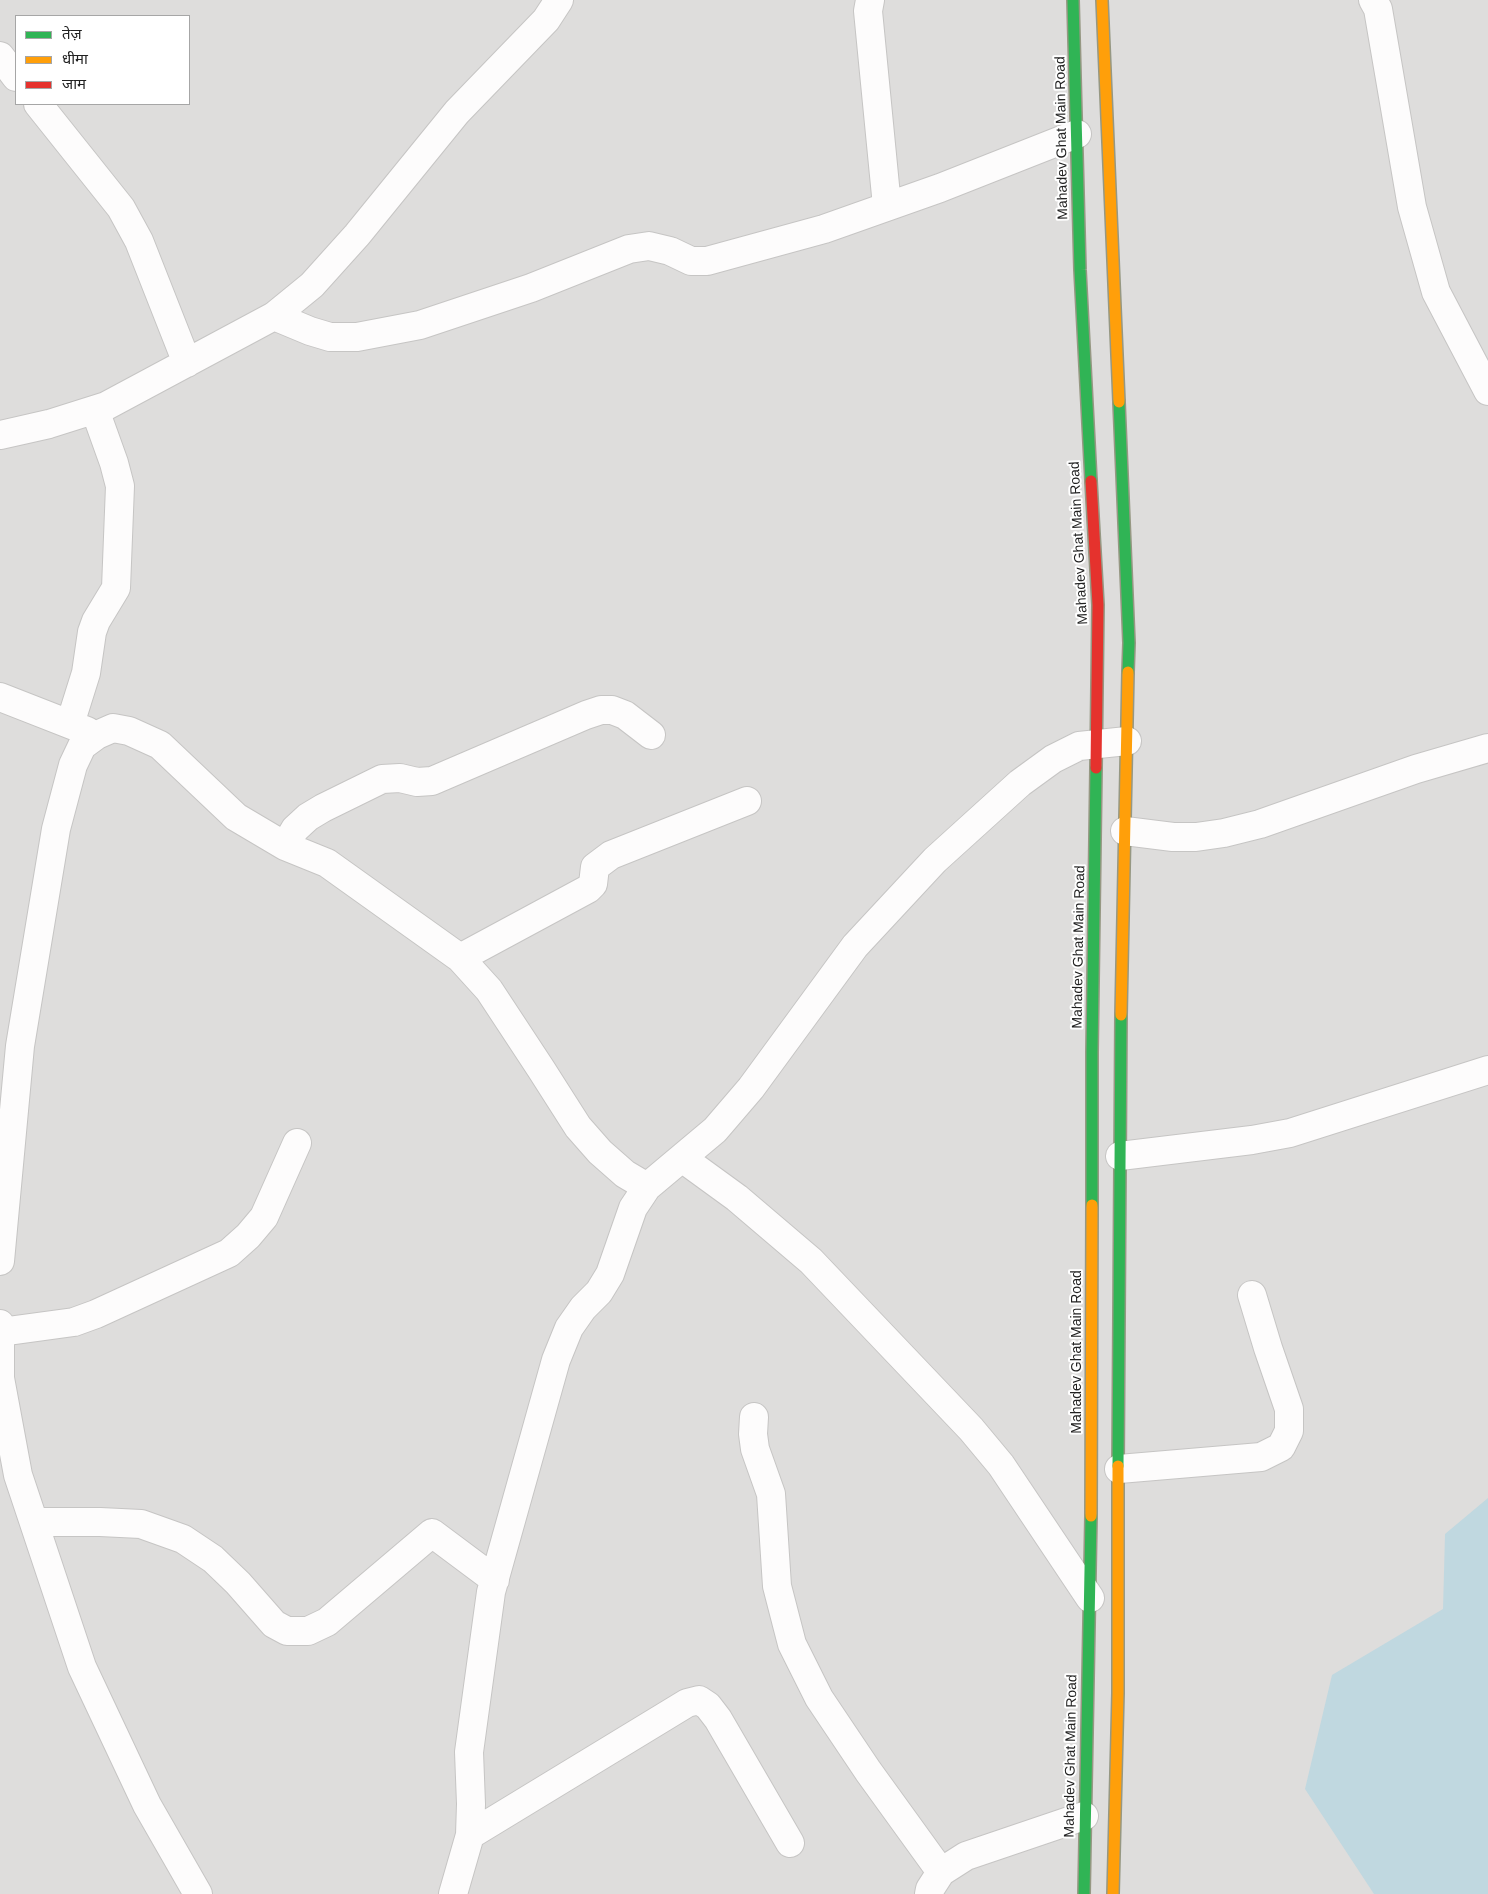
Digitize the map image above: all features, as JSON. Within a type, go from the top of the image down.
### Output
[{"type":"street","points":[[0,434],[49,424],[106,406],[274,316],[312,285],[358,235],[457,112],[546,20],[559,0]]},
{"type":"street","points":[[870,0],[868,11],[887,206]]},
{"type":"street","name":"Mahadev Ghat Main Road","points":[[1073,0],[1080,270],[1098,605],[1092,1052],[1092,1471],[1084,1894]]},
{"type":"street","points":[[1102,0],[1129,643],[1119,1086],[1118,1692],[1113,1894]]},
{"type":"street","points":[[1373,0],[1378,9],[1412,207],[1436,292],[1488,390]]},
{"type":"street","points":[[0,56],[15,75]]},
{"type":"street","points":[[39,105],[121,208],[139,241],[187,363]]},
{"type":"street","points":[[274,316],[330,337],[357,337],[411,327],[522,290],[630,249],[649,246],[670,251],[691,260],[707,261],[824,228],[940,188],[1077,134]]},
{"type":"street","points":[[70,724],[86,673],[92,632],[96,621],[116,588],[120,486],[114,462],[95,410]]},
{"type":"street","points":[[0,697],[97,735]]},
{"type":"street","points":[[285,846],[295,829],[308,817],[382,779],[400,778],[417,782],[432,781],[601,710],[612,710],[625,715],[652,735]]},
{"type":"street","points":[[0,1261],[9,1076],[20,1046],[56,828],[73,765],[82,746],[97,735],[113,728],[129,731],[160,745],[236,817],[285,846],[327,863],[460,958],[489,990],[542,1068],[578,1127],[600,1152],[625,1174],[647,1187]]},
{"type":"street","points":[[452,1894],[470,1835],[469,1752],[491,1592],[556,1360],[569,1328],[583,1308],[599,1292],[610,1274],[633,1208],[647,1187],[715,1130],[751,1088],[855,946],[935,860],[1020,783],[1053,759],[1079,746],[1127,742]]},
{"type":"street","points":[[1125,831],[1173,837],[1196,837],[1224,833],[1260,824],[1416,770],[1488,748]]},
{"type":"street","points":[[460,958],[588,889],[593,884],[595,867],[611,855],[747,801]]},
{"type":"street","points":[[1120,1156],[1252,1140],[1290,1133],[1488,1070]]},
{"type":"street","points":[[198,1894],[147,1805],[82,1667],[18,1475],[0,1378],[0,1328],[74,1322],[96,1314],[229,1253],[248,1236],[264,1216],[297,1143]]},
{"type":"street","points":[[682,1158],[737,1198],[811,1260],[971,1429],[1001,1464],[1090,1598]]},
{"type":"street","points":[[1119,1470],[1261,1457],[1281,1446],[1289,1431],[1289,1409],[1252,1294]]},
{"type":"street","points":[[754,1417],[754,1449],[771,1494],[777,1586],[792,1644],[819,1698],[868,1771],[935,1883],[966,1856],[1084,1816]]},
{"type":"street","points":[[34,1522],[142,1524],[183,1539],[213,1559],[238,1583],[274,1624],[287,1632],[308,1631],[327,1622],[432,1533],[495,1580]]},
{"type":"street","points":[[470,1835],[687,1703],[699,1700],[708,1706],[718,1719],[790,1843]]},
{"type":"shaded area","points":[[0,0],[1488,0],[1488,1894],[0,1894]]},
{"type":"water","points":[[1488,1498],[1488,1894],[1374,1894],[1305,1789],[1332,1675],[1443,1609],[1445,1534]]},
{"type":"traffic: fast","points":[[1073,0],[1080,270],[1091,481]]},
{"type":"traffic: fast","points":[[1119,402],[1129,643],[1128,672]]},
{"type":"traffic: fast","points":[[1092,1205],[1096,768]]},
{"type":"traffic: fast","points":[[1118,1466],[1121,1015]]},
{"type":"traffic: fast","points":[[1084,1894],[1091,1516]]},
{"type":"traffic: slow","points":[[1102,0],[1119,402]]},
{"type":"traffic: slow","points":[[1121,1015],[1128,672]]},
{"type":"traffic: slow","points":[[1091,1516],[1092,1205]]},
{"type":"traffic: slow","points":[[1113,1894],[1118,1693],[1118,1466]]},
{"type":"traffic: jam","points":[[1091,481],[1098,605],[1096,768]]}]
